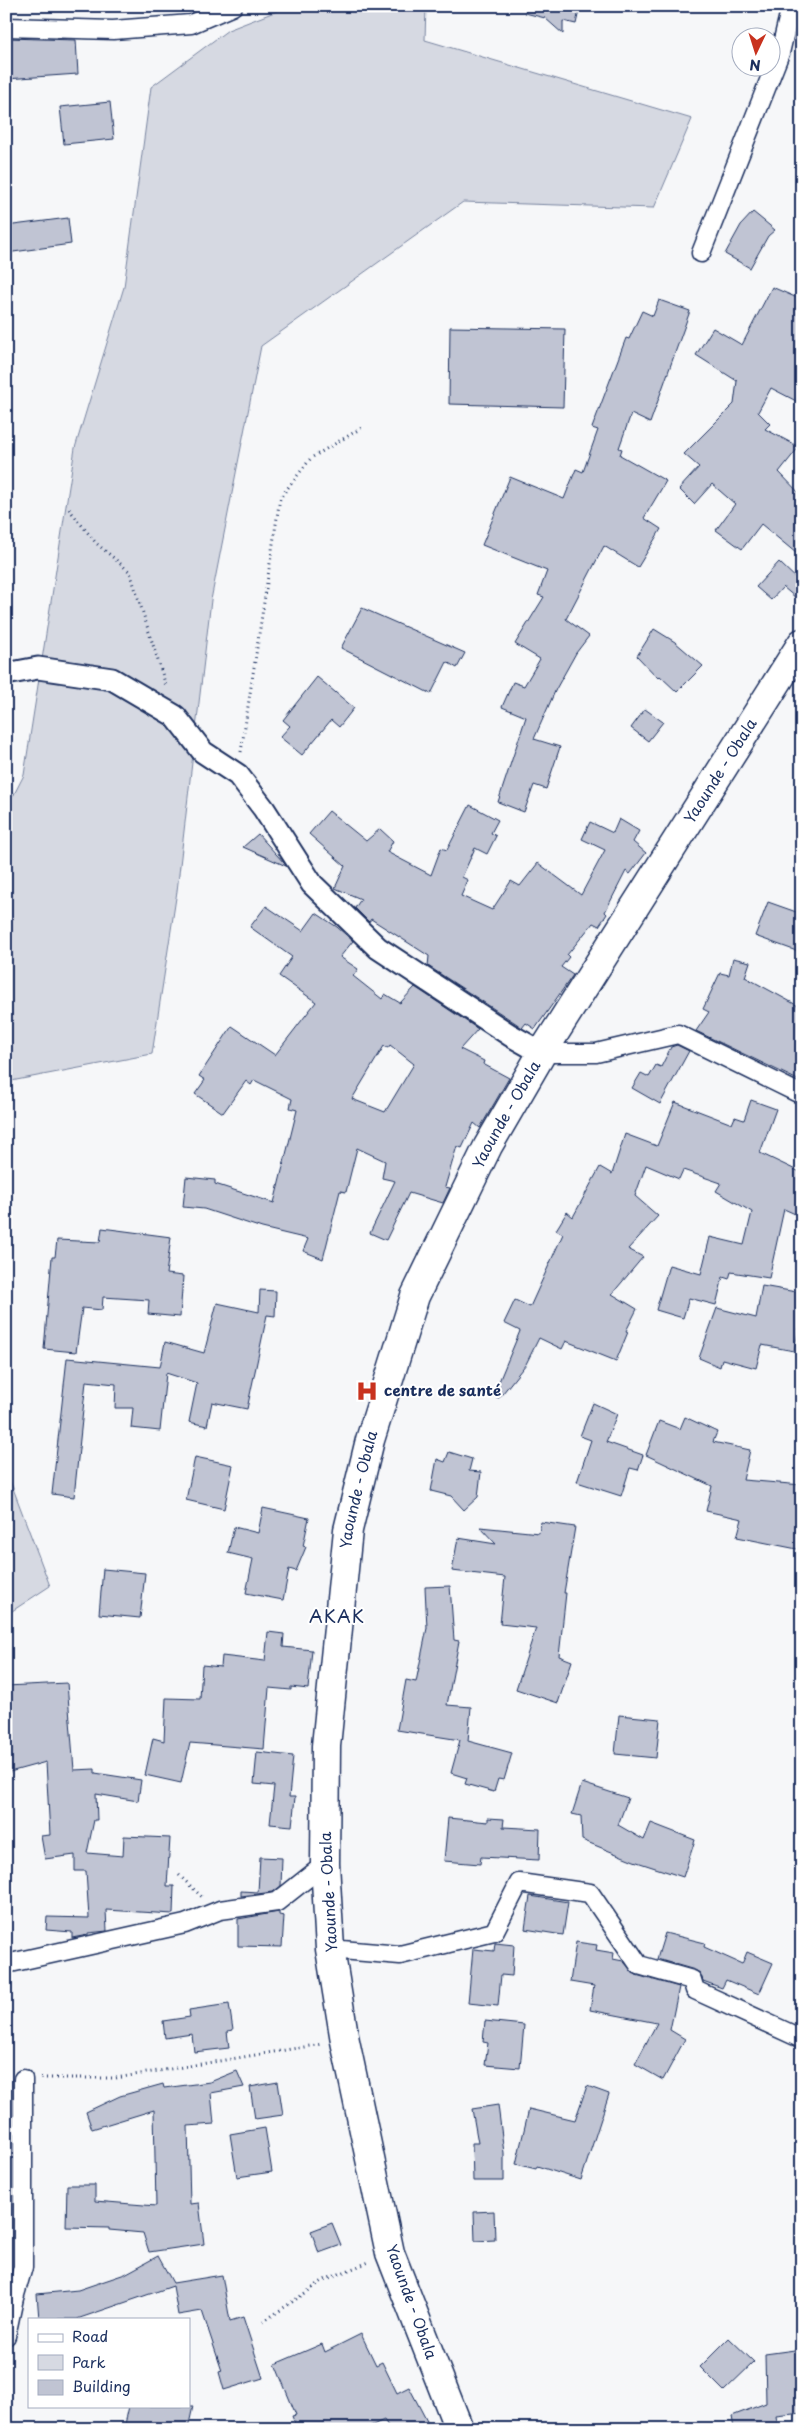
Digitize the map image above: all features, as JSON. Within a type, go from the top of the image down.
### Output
[{"type":"highway","name":"Yaounde - Obala","points":[[459,2429],[390,2253],[345,2041],[330,1949],[325,1864],[326,1746],[348,1530],[370,1440],[415,1296],[488,1146],[542,1053],[802,643]]},
{"type":"street","points":[[6,27],[113,30],[190,24],[233,6]]},
{"type":"street","points":[[701,253],[780,53],[791,6]]},
{"type":"street","points":[[6,674],[38,668],[112,679],[175,716],[203,752],[238,775],[264,809],[312,884],[378,948],[510,1036],[542,1053],[596,1053],[678,1034],[798,1094],[802,1093]]},
{"type":"street","points":[[6,1964],[185,1924],[220,1910],[277,1902],[325,1864]]},
{"type":"street","points":[[330,1949],[400,1955],[494,1932],[519,1883],[590,1893],[639,1965],[692,1980],[695,1990],[802,2039]]},
{"type":"street","points":[[6,2336],[23,2267],[23,2078]]},
{"type":"path","points":[[238,775],[280,498],[311,458],[363,427]]},
{"type":"path","points":[[69,509],[96,543],[130,572],[175,716]]},
{"type":"path","points":[[179,1875],[220,1910]]},
{"type":"path","points":[[23,2078],[116,2078],[345,2041]]},
{"type":"path","points":[[263,2322],[324,2280],[390,2253]]},
{"type":"green space","points":[[290,6],[426,6],[425,40],[692,119],[654,208],[463,202],[261,346],[211,600],[177,891],[152,1054],[6,1082],[6,810],[24,775],[75,448],[124,287],[151,87],[228,30]]},
{"type":"green space","points":[[6,1470],[50,1586],[6,1615]]},
{"type":"building","points":[[526,6],[580,6],[576,24],[563,21],[563,34],[545,18],[525,13]]},
{"type":"building","points":[[6,38],[76,40],[78,74],[6,79]]},
{"type":"building","points":[[110,102],[114,139],[64,144],[60,107]]},
{"type":"building","points":[[753,212],[775,230],[768,236],[750,268],[725,254],[741,225]]},
{"type":"building","points":[[68,218],[71,244],[6,253],[6,226]]},
{"type":"building","points":[[772,287],[802,300],[802,404],[771,388],[758,412],[770,424],[765,429],[799,447],[779,472],[802,496],[802,558],[761,524],[742,549],[716,530],[735,504],[712,484],[694,504],[679,489],[699,467],[684,454],[734,404],[737,381],[696,355],[713,328],[742,345]]},
{"type":"building","points":[[659,300],[690,311],[650,423],[631,414],[619,448],[622,449],[620,455],[666,481],[644,518],[661,529],[638,567],[604,546],[566,619],[589,636],[576,653],[556,689],[534,739],[560,747],[546,789],[534,785],[524,812],[498,802],[526,717],[502,707],[513,682],[524,686],[540,659],[515,644],[544,597],[538,595],[547,571],[482,545],[510,477],[564,499],[576,469],[583,472],[598,430],[592,428],[626,338],[629,339],[642,311],[653,316]]},
{"type":"building","points":[[450,327],[565,329],[563,407],[449,404]]},
{"type":"building","points":[[779,562],[802,584],[802,603],[783,587],[771,600],[756,587]]},
{"type":"building","points":[[362,608],[465,653],[457,668],[447,662],[431,694],[341,648]]},
{"type":"building","points":[[654,629],[675,642],[703,666],[677,692],[660,676],[658,678],[637,656]]},
{"type":"building","points":[[317,677],[354,708],[339,727],[331,720],[302,755],[280,737],[290,726],[283,720]]},
{"type":"building","points":[[645,709],[663,722],[648,741],[631,728]]},
{"type":"building","points":[[470,805],[498,820],[491,833],[496,836],[487,854],[475,848],[462,877],[468,880],[461,896],[492,910],[511,881],[520,886],[538,863],[581,895],[605,850],[582,839],[590,822],[613,833],[619,819],[639,831],[633,842],[646,853],[630,874],[626,871],[605,912],[607,914],[599,926],[593,923],[567,955],[569,957],[561,967],[573,975],[535,1029],[526,1023],[522,1028],[428,966],[429,956],[371,919],[369,922],[355,908],[361,899],[335,888],[345,866],[309,834],[329,811],[366,841],[380,829],[393,841],[387,852],[431,875],[441,848],[447,850]]},
{"type":"building","points":[[258,834],[285,864],[286,866],[243,847]]},
{"type":"building","points":[[768,902],[802,914],[802,953],[755,936]]},
{"type":"building","points":[[266,906],[303,931],[316,913],[337,927],[353,941],[340,957],[358,969],[353,976],[382,999],[385,994],[400,1003],[415,987],[478,1029],[460,1049],[484,1061],[483,1064],[509,1078],[480,1128],[474,1123],[462,1148],[457,1146],[445,1187],[450,1188],[443,1203],[409,1193],[386,1240],[370,1233],[395,1181],[382,1178],[385,1161],[357,1148],[346,1192],[340,1191],[323,1259],[303,1251],[308,1239],[262,1228],[204,1209],[183,1207],[186,1177],[215,1180],[215,1184],[274,1203],[297,1110],[290,1108],[292,1099],[254,1080],[251,1085],[246,1081],[223,1113],[195,1094],[205,1080],[199,1076],[232,1026],[275,1055],[316,1002],[279,976],[292,957],[250,927]],"holes":[[[390,1045],[414,1064],[385,1112],[352,1099],[384,1046],[388,1048]]]},
{"type":"building","points":[[733,958],[750,962],[745,977],[802,1008],[802,1082],[696,1031],[709,1012],[703,1009],[720,973],[729,975]]},
{"type":"building","points":[[677,1045],[689,1051],[660,1104],[632,1088],[641,1073],[649,1077],[656,1065],[661,1067],[671,1047]]},
{"type":"building","points":[[751,1100],[776,1109],[760,1153],[802,1173],[802,1217],[784,1209],[769,1278],[731,1272],[729,1279],[723,1277],[716,1305],[689,1298],[683,1318],[656,1310],[669,1265],[701,1274],[710,1237],[744,1245],[752,1212],[716,1191],[721,1183],[683,1170],[679,1179],[646,1165],[635,1196],[658,1216],[628,1249],[643,1257],[612,1294],[637,1309],[626,1331],[628,1332],[616,1361],[566,1341],[562,1349],[539,1338],[526,1364],[499,1398],[493,1396],[520,1331],[504,1323],[515,1300],[530,1307],[563,1234],[556,1230],[567,1212],[573,1217],[600,1167],[612,1174],[625,1134],[657,1146],[675,1102],[732,1124],[735,1117],[744,1120]]},
{"type":"building","points":[[102,1228],[171,1237],[166,1274],[183,1276],[180,1317],[148,1314],[149,1300],[103,1297],[102,1310],[82,1308],[76,1352],[44,1349],[52,1257],[55,1257],[57,1240],[100,1242]]},
{"type":"building","points":[[762,1286],[802,1293],[802,1314],[794,1351],[762,1345],[756,1368],[722,1359],[720,1367],[699,1358],[717,1308],[756,1318]]},
{"type":"building","points":[[260,1290],[276,1291],[275,1316],[267,1315],[247,1409],[212,1402],[207,1426],[189,1422],[197,1383],[166,1373],[160,1431],[131,1428],[133,1408],[115,1408],[116,1384],[86,1381],[74,1497],[52,1494],[67,1358],[160,1367],[165,1342],[204,1353],[217,1303],[259,1312]]},
{"type":"building","points":[[593,1403],[617,1414],[606,1442],[643,1455],[638,1470],[630,1468],[621,1496],[577,1482],[591,1440],[580,1436]]},
{"type":"building","points":[[685,1417],[717,1432],[713,1442],[750,1450],[743,1480],[802,1485],[802,1550],[737,1537],[742,1519],[706,1511],[712,1486],[646,1455],[659,1421],[680,1429]]},
{"type":"building","points":[[449,1452],[472,1459],[469,1471],[481,1472],[478,1497],[464,1510],[451,1496],[431,1491],[437,1459],[445,1462]]},
{"type":"building","points":[[195,1457],[233,1465],[224,1509],[186,1500]]},
{"type":"building","points":[[263,1508],[309,1518],[303,1546],[306,1547],[296,1571],[289,1569],[283,1600],[246,1593],[253,1559],[228,1553],[234,1527],[258,1533]]},
{"type":"building","points":[[541,1522],[575,1527],[564,1593],[566,1593],[559,1656],[572,1661],[558,1703],[516,1689],[536,1628],[500,1624],[505,1577],[452,1571],[458,1538],[496,1544],[480,1527],[539,1533]]},
{"type":"building","points":[[103,1569],[145,1573],[140,1618],[99,1614]]},
{"type":"building","points":[[450,1586],[454,1640],[459,1641],[447,1705],[471,1707],[468,1741],[512,1753],[504,1780],[498,1779],[494,1792],[465,1784],[467,1778],[451,1773],[460,1740],[397,1730],[406,1680],[416,1682],[427,1628],[425,1587]]},
{"type":"building","points":[[268,1632],[284,1634],[283,1647],[312,1650],[308,1689],[291,1687],[291,1690],[269,1688],[264,1749],[190,1743],[181,1783],[145,1775],[153,1738],[164,1741],[166,1698],[200,1699],[202,1665],[221,1667],[222,1656],[265,1661]]},
{"type":"building","points":[[67,1683],[74,1770],[95,1769],[95,1773],[141,1780],[138,1801],[96,1794],[97,1820],[94,1820],[87,1853],[123,1856],[124,1836],[170,1838],[167,1886],[174,1886],[173,1914],[106,1910],[107,1931],[88,1933],[88,1935],[72,1938],[72,1932],[46,1930],[47,1917],[89,1918],[86,1871],[75,1871],[75,1855],[45,1859],[41,1836],[50,1835],[46,1762],[6,1773],[6,1747],[10,1746],[6,1686]]},
{"type":"building","points":[[619,1715],[660,1719],[656,1758],[615,1754]]},
{"type":"building","points":[[257,1752],[293,1756],[289,1797],[295,1797],[292,1826],[270,1824],[274,1786],[254,1784]]},
{"type":"building","points":[[582,1783],[628,1798],[618,1825],[644,1840],[651,1823],[695,1840],[683,1877],[634,1861],[582,1840],[581,1816],[572,1814]]},
{"type":"building","points":[[448,1818],[488,1822],[488,1818],[504,1819],[503,1827],[540,1829],[539,1860],[481,1857],[480,1864],[444,1861]]},
{"type":"building","points":[[260,1857],[282,1858],[281,1886],[273,1892],[241,1896],[241,1891],[258,1892]]},
{"type":"building","points":[[530,1896],[568,1902],[563,1935],[525,1929]]},
{"type":"building","points":[[279,1912],[279,1915],[284,1916],[282,1947],[238,1946],[238,1919]]},
{"type":"building","points":[[665,1933],[705,1943],[704,1947],[742,1964],[747,1952],[773,1963],[759,1994],[726,1980],[722,1988],[703,1981],[700,1973],[695,1970],[657,1959]]},
{"type":"building","points":[[576,1942],[597,1945],[596,1950],[614,1953],[613,1959],[623,1961],[636,1975],[679,1987],[670,2030],[685,2039],[663,2080],[635,2064],[657,2023],[590,2010],[594,1986],[570,1982]]},
{"type":"building","points":[[495,1943],[514,1945],[512,1976],[501,1975],[498,2006],[468,2003],[473,1949],[494,1951]]},
{"type":"building","points":[[229,2004],[233,2030],[227,2031],[229,2048],[194,2052],[192,2034],[165,2038],[163,2021],[190,2017],[189,2010]]},
{"type":"building","points":[[485,2021],[524,2025],[520,2068],[485,2065],[488,2043],[483,2042]]},
{"type":"building","points":[[237,2071],[244,2087],[211,2093],[214,2124],[188,2126],[190,2204],[199,2203],[204,2244],[149,2252],[143,2233],[109,2230],[109,2228],[66,2227],[67,2185],[95,2185],[95,2201],[156,2206],[154,2110],[92,2129],[86,2112],[120,2096],[163,2084],[164,2088],[210,2082]]},
{"type":"building","points":[[278,2082],[283,2115],[255,2119],[250,2087]]},
{"type":"building","points":[[587,2086],[609,2094],[581,2180],[537,2166],[536,2169],[516,2164],[529,2109],[575,2120]]},
{"type":"building","points":[[498,2105],[504,2153],[504,2181],[473,2181],[472,2143],[478,2143],[472,2109]]},
{"type":"building","points":[[265,2128],[272,2172],[237,2177],[230,2134]]},
{"type":"building","points":[[494,2211],[495,2240],[475,2241],[474,2212]]},
{"type":"building","points":[[332,2223],[341,2245],[319,2253],[311,2231]]},
{"type":"building","points":[[158,2256],[173,2283],[222,2275],[230,2321],[243,2317],[263,2378],[224,2390],[219,2372],[222,2371],[202,2311],[178,2315],[173,2286],[80,2318],[39,2318],[37,2294],[78,2290],[125,2274]]},
{"type":"building","points":[[361,2334],[376,2365],[382,2362],[397,2393],[409,2387],[431,2429],[390,2429],[384,2420],[364,2429],[297,2429],[292,2416],[296,2415],[275,2364],[322,2344],[325,2352]]},
{"type":"building","points":[[729,2338],[754,2362],[724,2391],[700,2367]]},
{"type":"building","points":[[802,2349],[802,2413],[776,2416],[778,2429],[734,2429],[732,2416],[766,2403],[765,2354]]},
{"type":"building","points":[[190,2406],[193,2406],[188,2429],[124,2429],[129,2408],[190,2408]]},
{"type":"place","name":"centre de santé","points":[[367,1391]]},
{"type":"district","name":"AKAK","points":[[337,1617]]}]
